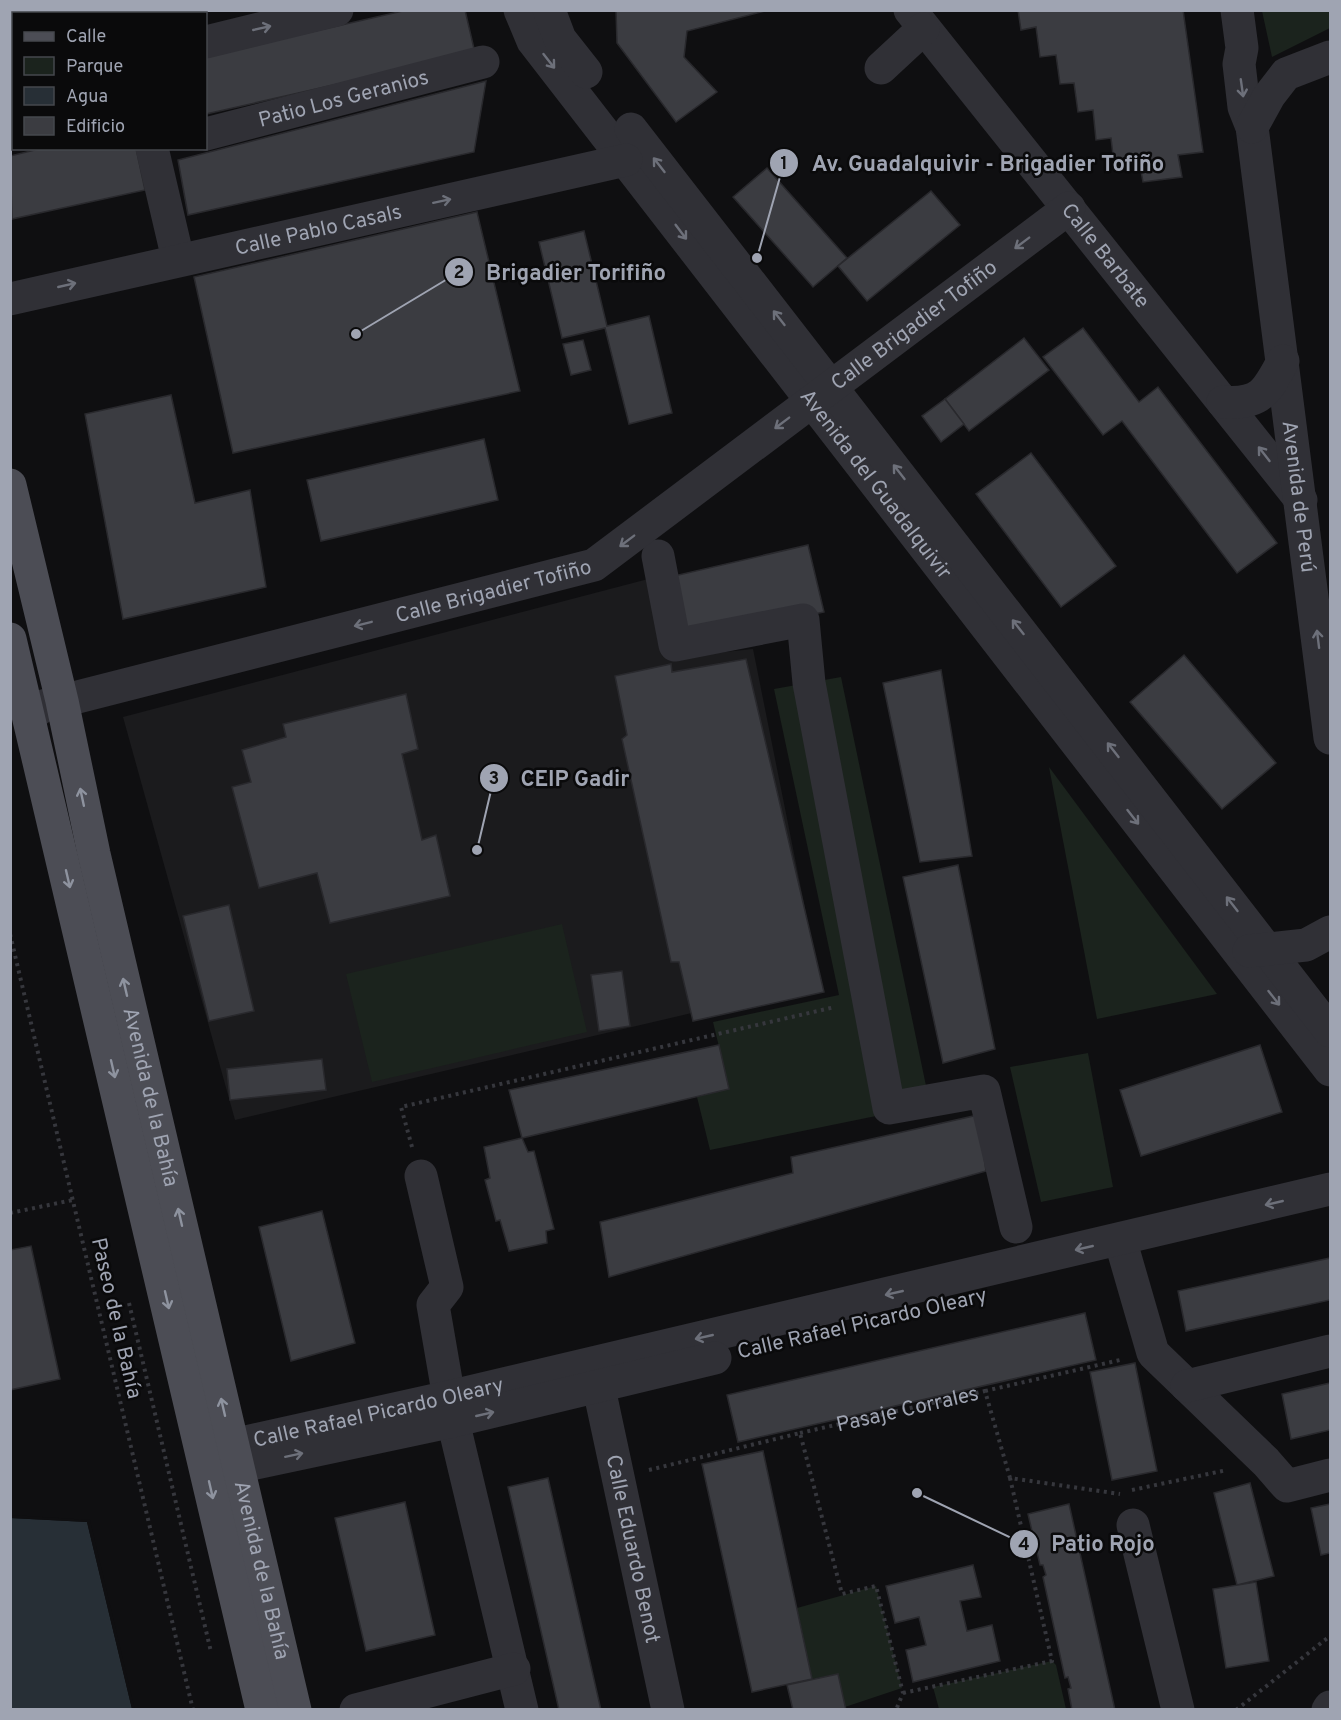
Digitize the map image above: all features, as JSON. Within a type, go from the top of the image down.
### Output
[{"type":"main road","name":"Avenida de la Bahía","points":[[10,485],[62,701],[94,854],[295,1710]]},
{"type":"main road","name":"Avenida de la Bahía","points":[[10,639],[262,1710]]},
{"type":"street","points":[[207,42],[337,10]]},
{"type":"street","name":"Avenida del Guadalquivir","points":[[520,10],[533,41],[626,160],[821,393]]},
{"type":"street","name":"Avenida del Guadalquivir","points":[[549,10],[560,39],[821,393],[1253,951],[1330,1070]]},
{"type":"street","name":"Avenida de Perú","points":[[1238,10],[1242,48],[1239,64],[1240,75],[1245,108],[1252,127],[1330,738]]},
{"type":"street","points":[[881,68],[917,20]]},
{"type":"street","name":"Calle Barbate","points":[[917,20],[1301,500]]},
{"type":"street","points":[[1242,48],[1262,66],[1286,74]]},
{"type":"street","points":[[1252,127],[1269,96],[1286,74],[1330,57]]},
{"type":"street","name":"Patio Los Geranios","points":[[207,134],[483,62]]},
{"type":"street","points":[[152,150],[178,259]]},
{"type":"street","name":"Calle Pablo Casals","points":[[10,299],[178,259],[626,160]]},
{"type":"street","name":"Calle Brigadier Tofiño","points":[[28,716],[43,706],[594,565],[1069,208]]},
{"type":"street","points":[[1223,402],[1239,403],[1255,399],[1268,389],[1283,361]]},
{"type":"street","points":[[658,556],[675,645],[803,620],[809,683],[889,1108],[984,1090],[1017,1227]]},
{"type":"street","points":[[1253,951],[1306,945],[1330,932]]},
{"type":"street","name":"Avenida del Guadalquivir","points":[[1253,951],[1330,1031]]},
{"type":"street","points":[[421,1176],[447,1287],[433,1305],[451,1409],[522,1710]]},
{"type":"street","name":"Calle Rafael Picardo Oleary","points":[[1124,1250],[1330,1189]]},
{"type":"street","name":"Calle Rafael Picardo Oleary","points":[[235,1456],[451,1409],[1124,1250],[1330,1213]]},
{"type":"street","points":[[1124,1250],[1153,1353],[1266,1462],[1287,1486],[1330,1475]]},
{"type":"street","points":[[1187,1386],[1330,1351]]},
{"type":"street","name":"Calle Eduardo Benot","points":[[596,1375],[668,1710]]},
{"type":"street","points":[[1133,1525],[1178,1710]]},
{"type":"street","points":[[356,1710],[514,1669]]},
{"type":"path","name":"Paseo de la Bahía","points":[[10,934],[193,1710]]},
{"type":"path","points":[[421,1176],[401,1107],[868,999]]},
{"type":"path","points":[[10,1213],[74,1200]]},
{"type":"path","points":[[985,1391],[1153,1353]]},
{"type":"path","name":"Pasaje Corrales","points":[[617,1477],[985,1391],[1010,1478],[1052,1661],[903,1693]]},
{"type":"path","points":[[800,1433],[842,1594],[876,1586],[903,1693],[896,1710]]},
{"type":"path","points":[[1010,1478],[1119,1493],[1266,1462]]},
{"type":"path","points":[[1119,1493],[1133,1525]]},
{"type":"path","points":[[1236,1710],[1330,1636]]},
{"type":"shaded area","points":[[652,578],[667,658],[753,649],[820,983],[235,1120],[123,717]]},
{"type":"green space","points":[[1262,11],[1330,11],[1330,28],[1272,57]]},
{"type":"green space","points":[[841,677],[930,1105],[710,1150],[697,1097],[729,1088],[713,1022],[839,995],[774,689]]},
{"type":"green space","points":[[1049,767],[1217,994],[1097,1019]]},
{"type":"green space","points":[[562,924],[587,1032],[372,1082],[346,974]]},
{"type":"green space","points":[[1088,1053],[1113,1187],[1041,1202],[1010,1067]]},
{"type":"green space","points":[[876,1586],[902,1688],[845,1707],[838,1674],[812,1679],[797,1608]]},
{"type":"green space","points":[[1052,1661],[1056,1665],[1066,1709],[939,1709],[933,1687]]},
{"type":"water","points":[[10,1518],[87,1522],[132,1709],[11,1709]]},
{"type":"pier","points":[[11,1515],[90,1520],[135,1710],[132,1709],[87,1522],[11,1518]]},
{"type":"building","points":[[144,10],[173,10],[166,12],[144,12]]},
{"type":"building","points":[[407,10],[465,10],[475,53],[207,114],[207,56]]},
{"type":"building","points":[[616,10],[769,10],[687,31],[684,57],[717,92],[676,122],[617,43]]},
{"type":"building","points":[[1018,10],[1183,10],[1203,152],[1178,155],[1182,177],[1143,182],[1139,160],[1114,164],[1111,138],[1096,140],[1093,110],[1078,112],[1074,83],[1060,84],[1056,55],[1040,57],[1036,27],[1021,30]]},
{"type":"building","points":[[486,81],[474,152],[188,215],[178,160]]},
{"type":"building","points":[[35,150],[136,150],[145,190],[12,219],[10,156]]},
{"type":"building","points":[[767,168],[847,258],[813,287],[733,197]]},
{"type":"building","points":[[931,191],[960,225],[867,301],[838,266]]},
{"type":"building","points":[[477,212],[520,391],[233,453],[194,277]]},
{"type":"building","points":[[584,231],[607,326],[649,316],[672,413],[629,424],[605,328],[562,338],[539,242]]},
{"type":"building","points":[[1083,328],[1139,402],[1158,387],[1277,543],[1237,573],[1122,421],[1103,435],[1043,357]]},
{"type":"building","points":[[1024,338],[1049,370],[969,431],[945,399]]},
{"type":"building","points":[[583,340],[591,370],[571,375],[563,344]]},
{"type":"building","points":[[171,395],[195,503],[250,490],[266,587],[123,619],[85,414]]},
{"type":"building","points":[[945,399],[964,424],[941,442],[922,416]]},
{"type":"building","points":[[484,439],[498,500],[321,541],[307,480]]},
{"type":"building","points":[[1031,453],[1116,566],[1061,607],[976,494]]},
{"type":"building","points":[[808,545],[824,612],[687,641],[674,576]]},
{"type":"building","points":[[1184,655],[1276,763],[1222,809],[1130,702]]},
{"type":"building","points":[[746,659],[824,992],[693,1021],[679,962],[671,962],[622,739],[627,735],[615,676],[671,664],[672,672]]},
{"type":"building","points":[[941,670],[972,856],[920,862],[883,683]]},
{"type":"building","points":[[406,694],[418,749],[402,754],[422,840],[436,835],[450,896],[330,923],[317,873],[259,888],[232,787],[251,782],[242,750],[286,737],[283,724]]},
{"type":"building","points":[[958,865],[995,1049],[943,1063],[903,877]]},
{"type":"building","points":[[229,905],[254,1011],[209,1021],[183,916]]},
{"type":"building","points":[[622,971],[630,1026],[599,1031],[591,975]]},
{"type":"building","points":[[719,1045],[729,1089],[522,1138],[509,1090]]},
{"type":"building","points":[[1260,1045],[1282,1112],[1141,1156],[1120,1090]]},
{"type":"building","points":[[322,1059],[326,1090],[230,1100],[227,1069]]},
{"type":"building","points":[[978,1115],[986,1171],[609,1277],[600,1222],[793,1173],[791,1157]]},
{"type":"building","points":[[522,1138],[528,1152],[534,1151],[554,1229],[546,1231],[547,1243],[509,1251],[500,1220],[496,1221],[485,1180],[490,1178],[484,1147]]},
{"type":"building","points":[[322,1211],[355,1343],[291,1361],[259,1227]]},
{"type":"building","points":[[31,1246],[60,1379],[10,1390],[10,1250]]},
{"type":"building","points":[[1330,1258],[1330,1300],[1186,1331],[1178,1291]]},
{"type":"building","points":[[1085,1313],[1096,1360],[738,1442],[727,1395]]},
{"type":"building","points":[[1135,1363],[1157,1471],[1112,1480],[1090,1372]]},
{"type":"building","points":[[1330,1383],[1330,1430],[1291,1439],[1282,1394]]},
{"type":"building","points":[[763,1451],[812,1679],[752,1692],[702,1464]]},
{"type":"building","points":[[548,1478],[601,1710],[559,1710],[508,1487]]},
{"type":"building","points":[[1250,1483],[1274,1576],[1237,1585],[1214,1493]]},
{"type":"building","points":[[405,1502],[435,1635],[366,1651],[335,1518]]},
{"type":"building","points":[[1069,1504],[1115,1710],[1072,1710],[1068,1689],[1071,1688],[1068,1677],[1065,1678],[1043,1577],[1046,1575],[1043,1565],[1040,1565],[1028,1514]]},
{"type":"building","points":[[1330,1504],[1330,1553],[1321,1555],[1311,1508]]},
{"type":"building","points":[[973,1565],[981,1597],[960,1601],[967,1631],[992,1625],[1000,1661],[913,1682],[906,1650],[926,1645],[919,1617],[895,1623],[886,1586]]},
{"type":"building","points":[[1256,1582],[1269,1661],[1226,1668],[1213,1589]]},
{"type":"building","points":[[838,1674],[846,1710],[793,1710],[787,1685]]},
{"type":"place","name":"Av. Guadalquivir - Brigadier Tofiño","points":[[757,258]]},
{"type":"place","name":"Brigadier Torifiño","points":[[356,334]]},
{"type":"place","name":"CEIP Gadir","points":[[477,850]]},
{"type":"place","name":"Patio Rojo","points":[[917,1493]]}]
